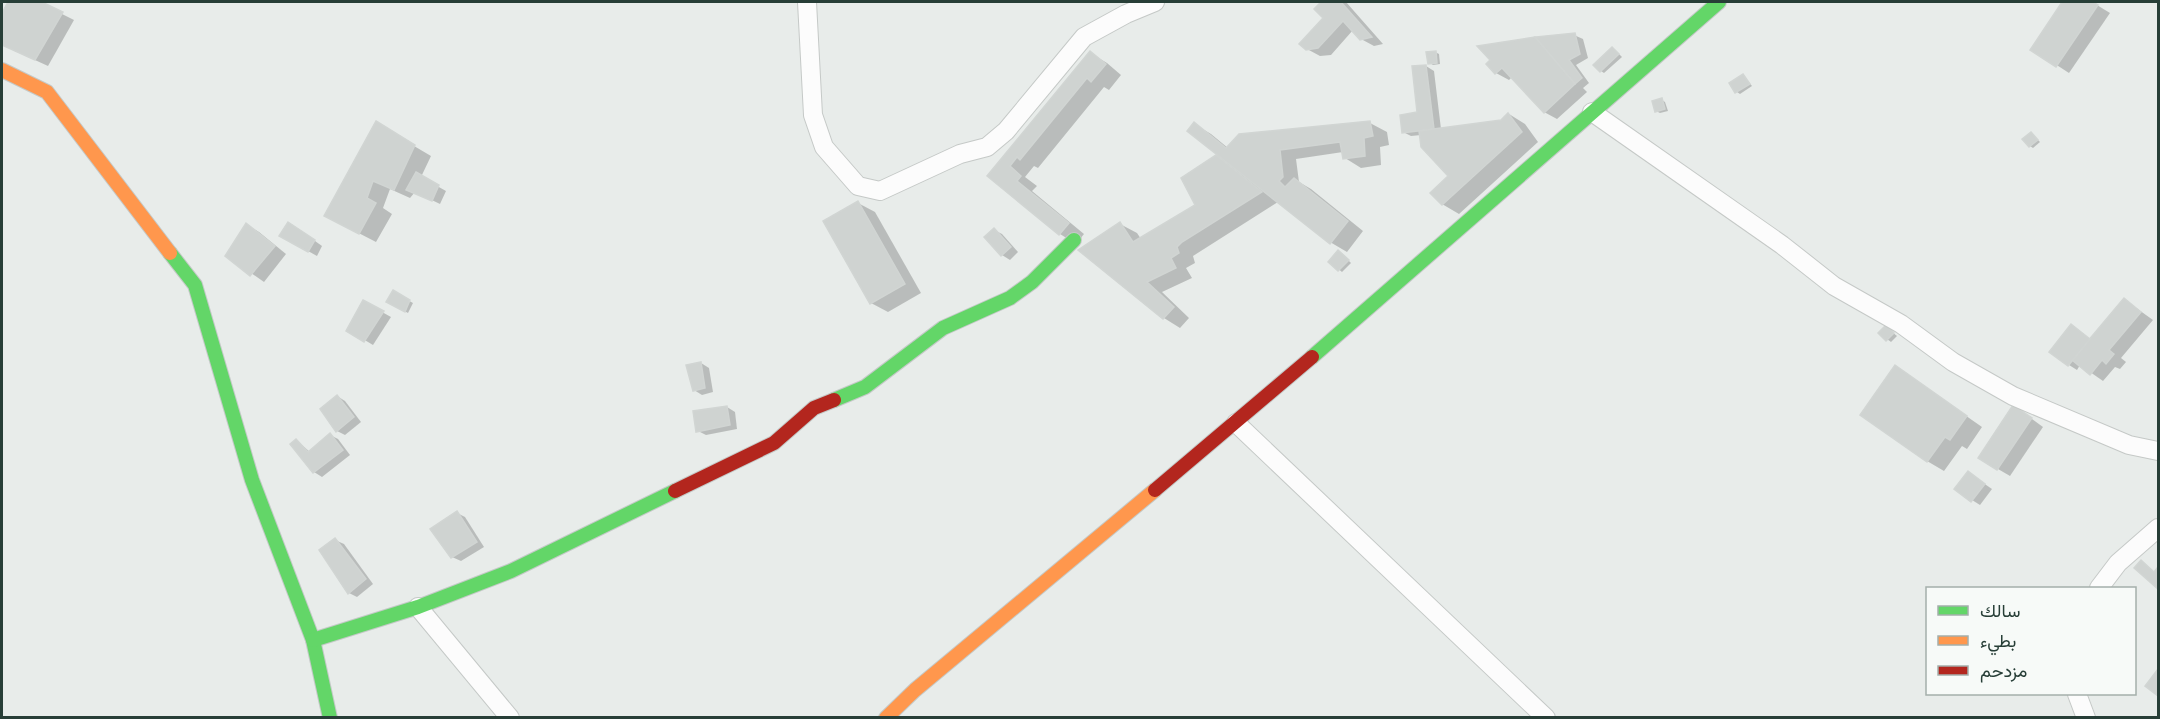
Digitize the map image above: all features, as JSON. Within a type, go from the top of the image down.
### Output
[{"type":"street","points":[[807,2],[813,115],[824,147],[858,186],[880,191],[960,154],[987,147],[1006,131],[1084,37],[1153,2]]},
{"type":"street","points":[[886,717],[915,690],[1236,423],[1592,112],[1713,3]]},
{"type":"street","points":[[2,70],[46,92],[195,285],[252,480],[313,640],[330,717]]},
{"type":"street","points":[[1592,112],[1782,245],[1834,286],[1900,324],[1953,362],[2013,396],[2128,445],[2158,451]]},
{"type":"street","points":[[313,640],[418,607],[511,571],[774,444],[814,408],[865,387],[943,328],[1010,298],[1032,282],[1074,240]]},
{"type":"street","points":[[1236,423],[1546,717]]},
{"type":"street","points":[[2100,587],[2118,563],[2158,528]]},
{"type":"street","points":[[418,607],[510,717]]},
{"type":"street","points":[[2078,695],[2086,717]]},
{"type":"building","points":[[8,2],[42,2],[63,12],[35,60],[2,45],[2,13]]},
{"type":"building","points":[[1321,2],[1341,2],[1372,37],[1360,40],[1343,21],[1318,48],[1306,50],[1299,44],[1323,18],[1314,9]]},
{"type":"building","points":[[2062,2],[2093,2],[2098,5],[2056,67],[2030,50]]},
{"type":"building","points":[[1575,33],[1580,54],[1569,60],[1582,78],[1575,84],[1535,37]]},
{"type":"building","points":[[1535,37],[1575,84],[1544,113],[1502,68],[1495,74],[1486,64],[1490,60],[1477,46]]},
{"type":"building","points":[[1612,47],[1619,54],[1600,72],[1593,65]]},
{"type":"building","points":[[1090,51],[1106,64],[1091,82],[1087,78],[1020,160],[1017,157],[1010,166],[1021,176],[1017,181],[1069,223],[1059,235],[987,176]]},
{"type":"building","points":[[1436,51],[1437,63],[1428,64],[1426,52]]},
{"type":"building","points":[[1426,65],[1434,129],[1402,133],[1400,115],[1417,112],[1412,66]]},
{"type":"building","points":[[1743,74],[1750,84],[1735,93],[1729,83]]},
{"type":"building","points":[[1662,98],[1665,109],[1655,112],[1652,101]]},
{"type":"building","points":[[1508,113],[1522,132],[1442,205],[1430,193],[1448,176],[1421,147],[1419,131],[1501,120]]},
{"type":"building","points":[[376,121],[415,145],[394,190],[373,181],[367,198],[376,203],[359,234],[324,216]]},
{"type":"building","points":[[1370,121],[1373,136],[1364,138],[1365,156],[1343,159],[1340,142],[1280,150],[1283,177],[1279,181],[1285,187],[1294,178],[1348,221],[1330,244],[1187,131],[1194,122],[1226,148],[1239,134]]},
{"type":"building","points":[[2031,132],[2038,140],[2029,147],[2022,139]]},
{"type":"building","points":[[1216,155],[1262,192],[1182,242],[1177,247],[1179,253],[1171,258],[1176,268],[1147,282],[1174,307],[1163,319],[1078,250],[1120,222],[1133,242],[1195,205],[1181,178]]},
{"type":"building","points":[[416,172],[439,185],[432,201],[406,190]]},
{"type":"building","points":[[858,201],[905,284],[870,304],[823,221]]},
{"type":"building","points":[[288,222],[315,240],[308,252],[279,236]]},
{"type":"building","points":[[246,223],[275,246],[250,276],[225,256]]},
{"type":"building","points":[[994,228],[1011,247],[1001,256],[984,237]]},
{"type":"building","points":[[1338,250],[1349,260],[1338,271],[1328,262]]},
{"type":"building","points":[[393,290],[410,300],[405,312],[386,302]]},
{"type":"building","points":[[2124,298],[2141,312],[2109,350],[2114,354],[2106,364],[2102,360],[2090,375],[2072,360]]},
{"type":"building","points":[[363,300],[384,311],[364,342],[346,331]]},
{"type":"building","points":[[2071,324],[2090,339],[2068,366],[2049,352]]},
{"type":"building","points":[[1886,325],[1894,333],[1886,341],[1878,333]]},
{"type":"building","points":[[701,362],[705,388],[693,391],[686,365]]},
{"type":"building","points":[[1895,365],[1967,416],[1950,440],[1945,437],[1927,462],[1860,415]]},
{"type":"building","points":[[337,395],[354,417],[336,432],[320,409]]},
{"type":"building","points":[[2013,405],[2032,418],[1997,470],[1978,458]]},
{"type":"building","points":[[727,406],[730,425],[696,432],[693,411]]},
{"type":"building","points":[[330,433],[343,450],[313,473],[290,444],[296,439],[308,452]]},
{"type":"building","points":[[1968,471],[1985,484],[1971,502],[1954,489]]},
{"type":"building","points":[[457,511],[477,542],[451,558],[430,529]]},
{"type":"building","points":[[335,538],[366,579],[348,594],[319,550]]},
{"type":"building","points":[[2141,560],[2154,572],[2158,567],[2158,589],[2134,568]]},
{"type":"building","points":[[2158,669],[2158,696],[2145,686]]},
{"type":"traffic: fast","points":[[1312,357],[1719,2]]},
{"type":"traffic: fast","points":[[834,400],[865,387],[943,328],[1010,298],[1032,282],[1074,240]]},
{"type":"traffic: fast","points":[[170,253],[195,285],[252,480],[313,640],[330,718]]},
{"type":"traffic: fast","points":[[313,640],[418,607],[511,571],[675,491]]},
{"type":"traffic: slow","points":[[2,70],[47,92],[170,253]]},
{"type":"traffic: slow","points":[[886,718],[915,690],[1155,490]]},
{"type":"traffic: jam","points":[[1155,490],[1312,357]]},
{"type":"traffic: jam","points":[[675,491],[774,443],[814,408],[834,400]]}]
